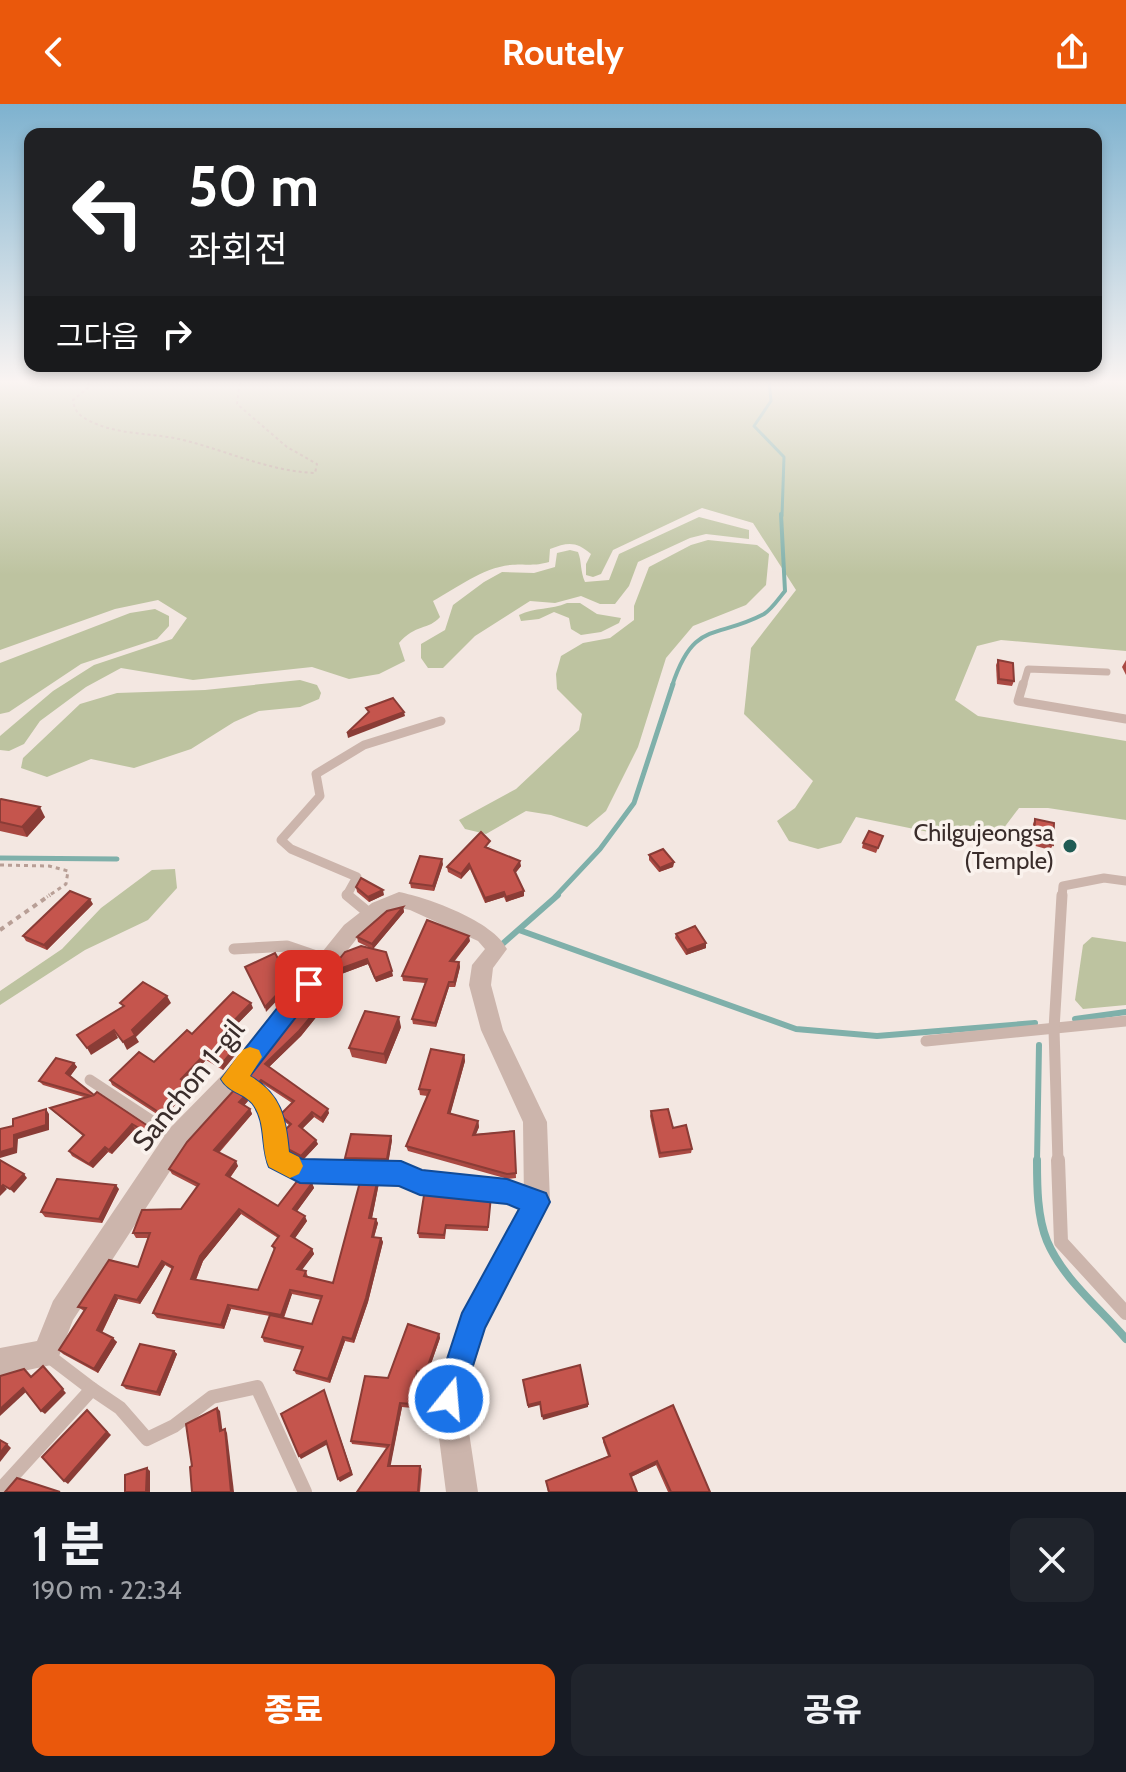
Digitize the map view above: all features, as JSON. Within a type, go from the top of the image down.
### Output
[{"type":"street","name":"Sanchon 1-gil","points":[[46,1354],[63,1311],[178,1137],[233,1079],[351,931],[370,914],[399,900],[414,903],[485,935],[497,949],[483,965],[480,985],[492,1030],[535,1122],[537,1202],[472,1323],[449,1399],[462,1492]]},
{"type":"street","points":[[0,1362],[46,1354]]},
{"type":"lane","points":[[1107,672],[1028,669],[1018,701],[1126,719]]},
{"type":"lane","points":[[370,914],[347,895],[357,877],[291,849],[281,840],[320,796],[316,774],[364,745],[441,721]]},
{"type":"lane","points":[[1126,881],[1104,878],[1063,886],[1054,1029],[1061,1242],[1126,1313]]},
{"type":"lane","points":[[234,949],[287,946],[328,960]]},
{"type":"lane","points":[[926,1041],[1126,1021]]},
{"type":"lane","points":[[233,1079],[260,1094],[274,1121],[278,1159],[300,1171],[401,1174],[420,1183],[507,1192],[537,1202]]},
{"type":"lane","points":[[90,1080],[178,1137]]},
{"type":"lane","points":[[46,1354],[120,1408],[147,1439],[174,1426],[212,1397],[257,1387],[305,1492]]},
{"type":"lane","points":[[0,1490],[92,1389]]},
{"type":"path","points":[[202,445],[268,467],[315,473],[317,464],[284,445]]},
{"type":"path","points":[[0,865],[49,866],[68,871],[66,884],[0,930]]},
{"type":"green space","points":[[0,445],[1126,445],[1126,651],[1001,640],[977,646],[955,700],[978,716],[1126,741],[1126,820],[1048,808],[1019,808],[997,837],[982,843],[856,817],[841,843],[818,849],[789,841],[777,821],[795,808],[813,781],[744,714],[751,648],[796,590],[753,523],[702,508],[613,550],[601,574],[593,577],[586,575],[586,564],[591,554],[572,544],[550,549],[549,562],[510,565],[480,574],[433,601],[440,617],[405,637],[399,643],[405,661],[379,674],[349,679],[312,667],[193,680],[121,668],[86,687],[40,721],[24,744],[9,751],[0,750],[0,736],[53,691],[94,665],[172,639],[187,618],[158,600],[115,609],[0,650]]},
{"type":"green space","points":[[699,517],[749,530],[749,539],[706,534],[690,538],[638,562],[629,586],[615,604],[600,604],[581,596],[555,603],[530,601],[475,636],[443,668],[428,668],[421,658],[421,644],[445,630],[453,605],[502,572],[534,573],[555,567],[557,553],[570,550],[578,552],[585,582],[609,580],[619,554]]},
{"type":"green space","points":[[708,540],[757,545],[769,554],[766,585],[746,605],[693,626],[666,658],[638,747],[606,811],[587,827],[551,815],[526,811],[486,834],[465,829],[459,820],[516,789],[579,730],[582,714],[557,689],[556,674],[561,656],[583,643],[610,638],[634,620],[634,606],[649,567],[691,545]]},
{"type":"green space","points":[[567,603],[580,603],[597,614],[621,618],[619,623],[601,632],[581,635],[571,629],[569,618],[554,612],[539,619],[521,621],[519,615]]},
{"type":"green space","points":[[155,609],[169,616],[169,626],[157,639],[81,664],[9,712],[0,714],[0,663],[130,613]]},
{"type":"green space","points":[[300,680],[317,685],[321,693],[319,699],[300,707],[259,711],[234,722],[191,749],[134,768],[91,759],[47,777],[21,768],[23,758],[80,704],[117,693],[205,690]]},
{"type":"green space","points":[[175,869],[177,888],[148,920],[85,950],[0,1005],[0,991],[62,949],[101,908],[152,870]]},
{"type":"green space","points":[[1092,937],[1126,942],[1126,1005],[1083,1009],[1075,1000],[1083,945]]},
{"type":"building","points":[[998,660],[1013,663],[1014,681],[999,679]]},
{"type":"building","points":[[393,698],[404,712],[347,733],[369,712],[366,708]]},
{"type":"building","points":[[1,799],[40,807],[22,827],[0,822]]},
{"type":"building","points":[[1035,819],[1054,823],[1053,845],[1034,840]]},
{"type":"building","points":[[869,831],[883,836],[878,848],[863,843]]},
{"type":"building","points":[[481,832],[490,841],[485,847],[520,861],[514,870],[524,891],[506,897],[504,892],[485,898],[469,864],[461,874],[447,867]]},
{"type":"building","points":[[663,849],[674,862],[660,868],[649,855]]},
{"type":"building","points":[[420,856],[442,859],[433,886],[410,883]]},
{"type":"building","points":[[361,878],[383,890],[368,897],[356,887]]},
{"type":"building","points":[[70,891],[90,899],[44,945],[23,936]]},
{"type":"building","points":[[403,907],[372,944],[357,937],[387,911]]},
{"type":"building","points":[[427,920],[469,936],[450,961],[459,962],[454,982],[449,982],[435,1023],[412,1019],[427,979],[402,976]]},
{"type":"building","points":[[695,926],[706,943],[687,950],[676,934]]},
{"type":"building","points":[[361,946],[386,952],[392,971],[375,978],[367,959],[334,971],[333,967],[345,952]]},
{"type":"building","points":[[275,953],[283,968],[279,970],[286,985],[265,1007],[245,967]]},
{"type":"building","points":[[143,982],[167,996],[132,1030],[135,1035],[123,1042],[114,1030],[87,1048],[77,1035],[124,1006],[120,1003]]},
{"type":"building","points":[[316,989],[329,995],[299,1031],[265,1064],[328,1109],[321,1118],[312,1112],[299,1126],[316,1140],[301,1156],[284,1147],[282,1133],[291,1124],[280,1115],[294,1101],[261,1080],[257,1084],[248,1075]]},
{"type":"building","points":[[233,992],[251,1003],[222,1033],[239,1043],[221,1065],[204,1055],[181,1079],[188,1083],[160,1113],[110,1080],[139,1052],[154,1062],[187,1030],[192,1034]]},
{"type":"building","points":[[365,1011],[399,1017],[384,1054],[349,1048]]},
{"type":"building","points":[[431,1049],[464,1055],[448,1113],[478,1121],[473,1135],[514,1131],[516,1173],[507,1174],[406,1146],[430,1090],[419,1089]]},
{"type":"building","points":[[56,1058],[74,1063],[66,1073],[94,1095],[97,1092],[148,1126],[144,1131],[132,1124],[109,1150],[105,1147],[89,1164],[69,1151],[84,1135],[50,1108],[91,1096],[39,1081]]},
{"type":"building","points":[[236,1088],[245,1096],[239,1102],[250,1109],[214,1150],[236,1161],[226,1175],[278,1206],[301,1176],[312,1183],[293,1209],[305,1216],[291,1236],[312,1249],[297,1269],[306,1271],[304,1276],[333,1283],[361,1178],[378,1178],[369,1218],[376,1219],[372,1237],[381,1238],[352,1339],[343,1337],[328,1379],[294,1370],[303,1347],[262,1337],[270,1315],[312,1324],[322,1296],[290,1290],[281,1315],[228,1305],[221,1325],[153,1313],[173,1267],[162,1261],[137,1300],[115,1295],[97,1330],[113,1338],[94,1369],[59,1350],[86,1308],[78,1307],[109,1260],[138,1267],[150,1233],[133,1233],[142,1210],[181,1209],[199,1184],[169,1169],[187,1142]],"holes":[[[239,1209],[279,1236],[272,1246],[275,1248],[258,1290],[191,1279],[200,1256]]]},
{"type":"building","points":[[46,1109],[46,1125],[14,1135],[14,1148],[0,1152],[0,1129],[13,1126],[13,1119]]},
{"type":"building","points":[[668,1109],[673,1128],[686,1125],[692,1149],[660,1153],[651,1111]]},
{"type":"building","points":[[351,1134],[391,1136],[387,1159],[345,1158]]},
{"type":"building","points":[[0,1160],[24,1174],[10,1189],[3,1185],[0,1188]]},
{"type":"building","points":[[57,1179],[116,1185],[99,1219],[41,1212]]},
{"type":"building","points":[[425,1189],[491,1196],[488,1227],[446,1225],[444,1235],[418,1233]]},
{"type":"building","points":[[408,1324],[439,1334],[425,1374],[417,1371],[411,1404],[400,1403],[388,1466],[420,1466],[418,1492],[357,1492],[389,1445],[351,1441],[365,1376],[388,1378]]},
{"type":"building","points":[[140,1344],[174,1351],[157,1392],[122,1385]]},
{"type":"building","points":[[580,1365],[588,1404],[542,1416],[540,1402],[528,1405],[523,1380]]},
{"type":"building","points":[[43,1366],[63,1389],[41,1411],[23,1388],[0,1409],[0,1376],[24,1369],[31,1377]]},
{"type":"building","points":[[324,1390],[351,1472],[338,1479],[326,1441],[299,1456],[281,1414]]},
{"type":"building","points":[[673,1405],[710,1492],[671,1492],[657,1461],[630,1474],[637,1492],[549,1492],[546,1481],[610,1456],[603,1438]]},
{"type":"building","points":[[217,1408],[220,1431],[225,1429],[231,1492],[192,1492],[186,1424]]},
{"type":"building","points":[[87,1410],[107,1432],[64,1481],[42,1457]]},
{"type":"building","points":[[0,1440],[7,1444],[0,1453]]},
{"type":"building","points":[[147,1468],[146,1492],[125,1492],[125,1475]]},
{"type":"building","points":[[17,1478],[60,1492],[5,1492]]},
{"type":"waterway","points":[[772,445],[784,457],[782,516]]},
{"type":"waterway","points":[[672,686],[680,665],[698,641],[764,614],[785,591],[781,514]]},
{"type":"waterway","points":[[555,897],[600,849],[634,803],[673,684]]},
{"type":"waterway","points":[[0,858],[117,859]]},
{"type":"waterway","points":[[499,947],[558,895]]},
{"type":"waterway","points":[[519,930],[796,1029],[877,1036],[1035,1023]]},
{"type":"waterway","points":[[1075,1019],[1126,1012]]},
{"type":"waterway","points":[[1037,1161],[1039,1045]]},
{"type":"waterway","points":[[1037,1161],[1039,1211],[1047,1241],[1072,1281],[1126,1339]]},
{"type":"slow traffic","points":[[250,1057],[233,1079],[260,1094],[274,1121],[278,1159],[290,1166]]},
{"type":"place","name":"Chilgujeongsa (Temple)","points":[[1070,846]]},
{"type":"route","points":[[309,984],[233,1079],[260,1094],[274,1121],[278,1159],[300,1171],[401,1174],[420,1183],[507,1192],[537,1202],[472,1323],[449,1399]]}]
